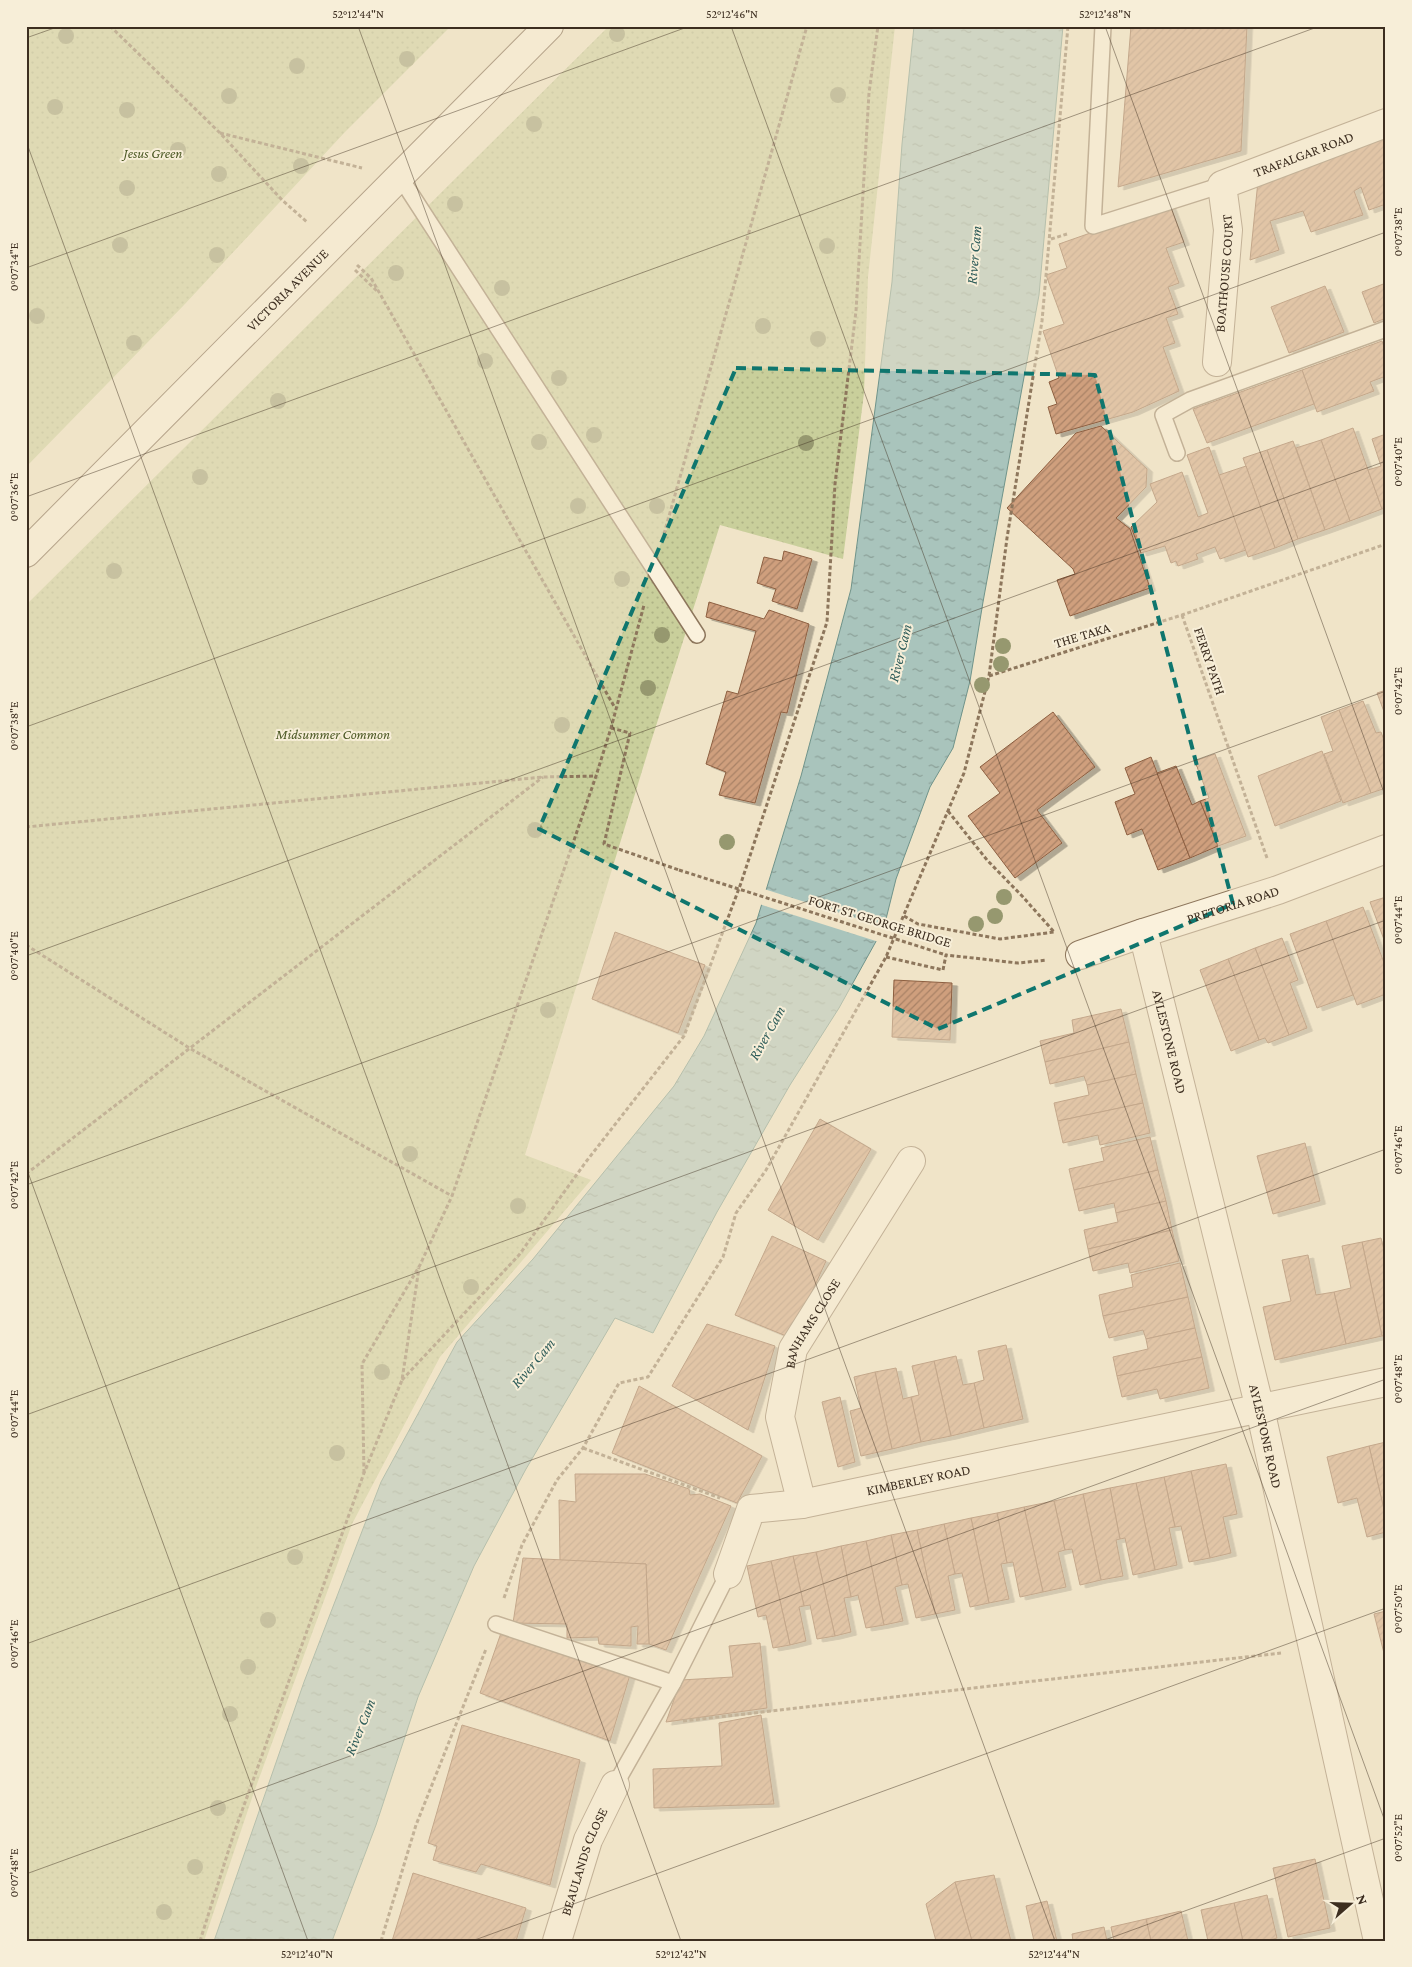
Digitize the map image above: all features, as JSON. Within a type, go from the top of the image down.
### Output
[{"type":"street","name":"VICTORIA AVENUE","points":[[26,553],[548,26]]},
{"type":"street","name":"TRAFALGAR ROAD","points":[[1222,185],[1386,123]]},
{"type":"street","name":"BOATHOUSE COURT","points":[[1217,362],[1228,230],[1222,185]]},
{"type":"street","name":"PRETORIA ROAD","points":[[1080,956],[1143,933],[1278,890],[1386,849]]},
{"type":"street","name":"AYLESTONE ROAD","points":[[1143,933],[1260,1409],[1378,1941]]},
{"type":"street","name":"BANHAMS CLOSE","points":[[802,1504],[780,1417],[793,1349],[911,1161]]},
{"type":"street","name":"KIMBERLEY ROAD","points":[[751,1509],[802,1504],[1386,1382]]},
{"type":"street","points":[[728,1574],[751,1509]]},
{"type":"street","name":"BEAULANDS CLOSE","points":[[557,1941],[588,1840],[615,1785]]},
{"type":"lane","points":[[1103,26],[1093,226],[1222,185]]},
{"type":"lane","points":[[400,177],[697,635]]},
{"type":"lane","points":[[1177,453],[1163,415],[1190,400],[1386,329]]},
{"type":"lane","points":[[615,1785],[673,1682],[728,1574]]},
{"type":"lane","points":[[496,1624],[673,1682]]},
{"type":"path","points":[[110,26],[220,133],[282,200]]},
{"type":"path","points":[[364,1473],[362,1364],[420,1265],[452,1196],[596,776],[807,26]]},
{"type":"path","points":[[402,1380],[518,1255],[585,1163],[684,1036],[741,884],[826,622],[835,484],[856,311],[869,93],[878,26]]},
{"type":"path","points":[[381,1941],[416,1825],[496,1624],[522,1545],[557,1480],[584,1448],[619,1383],[648,1377],[723,1256],[736,1213],[766,1170],[886,957],[964,773],[989,676],[1007,538],[1042,321],[1068,26]]},
{"type":"path","points":[[220,133],[400,177]]},
{"type":"path","points":[[357,265],[353,268],[381,295]]},
{"type":"path","points":[[371,278],[616,709]]},
{"type":"path","name":"FERRY PATH","points":[[1278,890],[1182,615],[1386,544]]},
{"type":"path","name":"THE TAKA","points":[[989,676],[1182,615]]},
{"type":"path","name":"FORT ST GEORGE BRIDGE","points":[[611,728],[630,733],[604,844],[679,870],[946,955],[1018,964],[1080,956]]},
{"type":"path","points":[[26,827],[543,777],[596,776]]},
{"type":"path","points":[[26,1174],[543,777]]},
{"type":"path","points":[[904,916],[918,924],[1000,939],[1054,932],[1024,897],[986,860],[948,811]]},
{"type":"path","points":[[26,945],[191,1049],[452,1196]]},
{"type":"path","points":[[886,957],[943,970],[946,955]]},
{"type":"path","points":[[200,1941],[234,1833],[364,1473],[402,1380],[420,1265]]},
{"type":"path","points":[[584,1448],[751,1509]]},
{"type":"path","points":[[648,1725],[1273,1655],[1313,1648]]},
{"type":"highlighted area","points":[[736,368],[1095,375],[1233,904],[938,1029],[539,829]]},
{"type":"green space","name":"Jesus Green","points":[[26,26],[451,26],[345,132],[184,305],[26,467]]},
{"type":"green space","name":"Midsummer Common","points":[[609,26],[895,26],[868,277],[864,393],[843,559],[720,525],[649,748],[525,1155],[591,1180],[440,1357],[352,1524],[253,1795],[204,1941],[26,1941],[26,605]]},
{"type":"water","name":"River Cam","points":[[914,26],[1063,26],[1039,295],[970,681],[953,748],[930,787],[896,879],[884,927],[839,1008],[790,1085],[717,1212],[653,1333],[615,1318],[526,1469],[474,1566],[418,1697],[376,1825],[332,1941],[214,1941],[304,1682],[381,1482],[457,1342],[533,1259],[674,1086],[704,1036],[756,923],[801,776],[851,589],[892,282],[902,144]]},
{"type":"pier","points":[[764,889],[887,928],[879,942],[759,904]]},
{"type":"building","points":[[1131,26],[1247,26],[1241,151],[1118,187]]},
{"type":"building","points":[[1386,135],[1386,204],[1369,210],[1361,187],[1354,191],[1363,215],[1311,232],[1303,211],[1270,221],[1279,250],[1250,260],[1258,181]]},
{"type":"building","points":[[1170,205],[1184,242],[1166,248],[1179,283],[1168,287],[1178,314],[1166,318],[1175,343],[1163,347],[1179,391],[1133,412],[1056,434],[1048,407],[1057,404],[1049,382],[1059,378],[1043,331],[1064,324],[1046,275],[1067,268],[1059,244]]},
{"type":"building","points":[[1386,283],[1386,318],[1374,323],[1362,292]]},
{"type":"building","points":[[1325,286],[1344,332],[1289,353],[1271,307]]},
{"type":"building","points":[[1382,341],[1386,353],[1386,376],[1370,382],[1374,391],[1317,412],[1302,370]]},
{"type":"building","points":[[1302,370],[1314,404],[1207,443],[1193,409]]},
{"type":"building","points":[[1101,426],[1147,469],[1146,487],[1116,518],[1130,529],[1150,588],[1070,616],[1057,580],[1075,574],[1073,569],[1007,508],[1076,433]]},
{"type":"building","points":[[1353,428],[1382,509],[1350,521],[1321,440]]},
{"type":"building","points":[[1386,434],[1386,508],[1382,509],[1368,470],[1381,466],[1372,439]]},
{"type":"building","points":[[1321,440],[1350,521],[1325,530],[1296,448]]},
{"type":"building","points":[[1293,441],[1325,530],[1298,539],[1267,450]]},
{"type":"building","points":[[1209,447],[1246,550],[1220,559],[1215,547],[1196,554],[1198,559],[1178,566],[1176,561],[1171,563],[1165,546],[1141,553],[1131,527],[1157,502],[1150,484],[1182,472],[1198,517],[1208,513],[1187,455]]},
{"type":"building","points":[[1267,450],[1298,539],[1275,548],[1243,458]]},
{"type":"building","points":[[1246,466],[1275,548],[1248,557],[1219,475]]},
{"type":"building","points":[[784,551],[812,559],[797,609],[772,601],[776,589],[757,583],[764,557],[782,561]]},
{"type":"building","points":[[709,602],[764,619],[769,610],[809,624],[787,713],[781,712],[755,803],[719,795],[726,772],[706,764],[727,691],[738,694],[756,631],[706,617]]},
{"type":"building","points":[[1386,690],[1386,717],[1377,693]]},
{"type":"building","points":[[1363,701],[1376,733],[1381,732],[1386,746],[1386,788],[1371,793],[1339,710]]},
{"type":"building","points":[[1339,710],[1371,793],[1343,803],[1324,754],[1333,751],[1321,717]]},
{"type":"building","points":[[1053,712],[1095,767],[1037,810],[1062,843],[1015,878],[968,816],[1000,793],[980,767]]},
{"type":"building","points":[[1322,751],[1341,801],[1275,826],[1258,776]]},
{"type":"building","points":[[1215,754],[1246,836],[1218,846],[1200,801],[1209,798],[1195,761]]},
{"type":"building","points":[[1151,757],[1190,858],[1158,870],[1142,829],[1127,835],[1115,802],[1135,794],[1125,768]]},
{"type":"building","points":[[1176,766],[1192,805],[1200,801],[1218,846],[1190,858],[1157,773]]},
{"type":"building","points":[[1386,897],[1386,945],[1370,902]]},
{"type":"building","points":[[1363,907],[1386,968],[1386,994],[1357,1005],[1326,921]]},
{"type":"building","points":[[1326,921],[1353,995],[1317,1008],[1290,934]]},
{"type":"building","points":[[615,932],[705,965],[678,1033],[592,999]]},
{"type":"building","points":[[1282,938],[1298,980],[1290,983],[1307,1028],[1289,1035],[1255,948]]},
{"type":"building","points":[[1255,948],[1289,1035],[1268,1043],[1265,1038],[1259,1040],[1228,959]]},
{"type":"building","points":[[1228,959],[1259,1040],[1231,1051],[1200,970]]},
{"type":"building","points":[[894,980],[952,983],[950,1040],[892,1037]]},
{"type":"building","points":[[1121,1009],[1129,1042],[1045,1062],[1040,1041],[1074,1033],[1072,1020]]},
{"type":"building","points":[[1129,1042],[1136,1074],[1087,1085],[1084,1076],[1050,1084],[1045,1062]]},
{"type":"building","points":[[1136,1074],[1143,1103],[1058,1121],[1054,1103],[1089,1095],[1087,1085]]},
{"type":"building","points":[[1143,1103],[1150,1133],[1100,1145],[1098,1135],[1063,1143],[1058,1121]]},
{"type":"building","points":[[820,1119],[871,1149],[818,1240],[768,1210]]},
{"type":"building","points":[[1150,1137],[1158,1170],[1074,1190],[1069,1169],[1104,1161],[1101,1148]]},
{"type":"building","points":[[1305,1143],[1320,1201],[1273,1214],[1257,1156]]},
{"type":"building","points":[[1158,1170],[1166,1201],[1116,1213],[1114,1203],[1079,1211],[1074,1190]]},
{"type":"building","points":[[1166,1201],[1172,1230],[1088,1249],[1084,1230],[1118,1222],[1116,1213]]},
{"type":"building","points":[[1172,1230],[1179,1261],[1130,1273],[1128,1263],[1093,1271],[1088,1249]]},
{"type":"building","points":[[772,1236],[826,1261],[791,1338],[735,1315]]},
{"type":"building","points":[[1381,1238],[1386,1258],[1386,1336],[1382,1336],[1362,1242]]},
{"type":"building","points":[[1362,1242],[1382,1336],[1346,1344],[1334,1292],[1351,1288],[1342,1246]]},
{"type":"building","points":[[1308,1255],[1316,1295],[1334,1292],[1346,1344],[1275,1360],[1263,1307],[1291,1301],[1282,1260]]},
{"type":"building","points":[[1180,1263],[1188,1297],[1103,1316],[1099,1295],[1133,1287],[1131,1275]]},
{"type":"building","points":[[1188,1297],[1195,1328],[1146,1339],[1143,1330],[1109,1338],[1103,1316]]},
{"type":"building","points":[[707,1324],[775,1346],[748,1430],[672,1386]]},
{"type":"building","points":[[1195,1328],[1202,1357],[1117,1376],[1113,1357],[1148,1349],[1146,1339]]},
{"type":"building","points":[[1006,1345],[1023,1419],[984,1428],[974,1383],[984,1380],[978,1351]]},
{"type":"building","points":[[956,1356],[963,1385],[974,1383],[984,1428],[951,1436],[934,1361]]},
{"type":"building","points":[[1202,1357],[1209,1388],[1160,1399],[1157,1389],[1122,1397],[1117,1376]]},
{"type":"building","points":[[934,1361],[951,1436],[921,1442],[911,1397],[919,1395],[912,1366]]},
{"type":"building","points":[[896,1368],[903,1399],[911,1397],[921,1442],[892,1449],[875,1372]]},
{"type":"building","points":[[875,1372],[892,1449],[861,1456],[850,1411],[861,1408],[854,1377]]},
{"type":"building","points":[[639,1386],[762,1456],[737,1503],[612,1453]]},
{"type":"building","points":[[840,1397],[855,1462],[838,1467],[822,1402]]},
{"type":"building","points":[[1386,1442],[1386,1518],[1369,1446]]},
{"type":"building","points":[[1369,1446],[1386,1518],[1386,1532],[1367,1537],[1357,1498],[1338,1503],[1327,1457]]},
{"type":"building","points":[[1226,1464],[1237,1514],[1223,1517],[1231,1553],[1210,1558],[1191,1471]]},
{"type":"building","points":[[1191,1471],[1210,1558],[1189,1562],[1181,1526],[1175,1527],[1164,1477]]},
{"type":"building","points":[[575,1474],[645,1474],[689,1489],[690,1495],[700,1494],[731,1506],[666,1650],[649,1644],[646,1564],[560,1561],[559,1500],[576,1502]]},
{"type":"building","points":[[1164,1477],[1175,1527],[1169,1528],[1177,1565],[1155,1570],[1136,1483]]},
{"type":"building","points":[[1136,1483],[1155,1570],[1133,1575],[1125,1538],[1120,1539],[1110,1488]]},
{"type":"building","points":[[1110,1488],[1120,1539],[1116,1540],[1123,1576],[1101,1580],[1083,1494]]},
{"type":"building","points":[[1083,1494],[1101,1580],[1080,1585],[1072,1549],[1065,1550],[1054,1501]]},
{"type":"building","points":[[1054,1501],[1065,1550],[1058,1552],[1066,1587],[1043,1592],[1024,1507]]},
{"type":"building","points":[[1024,1507],[1043,1592],[1020,1597],[1013,1562],[1007,1563],[997,1513]]},
{"type":"building","points":[[997,1513],[1007,1563],[1001,1564],[1009,1599],[989,1603],[971,1518]]},
{"type":"building","points":[[971,1518],[989,1603],[970,1607],[962,1573],[955,1574],[944,1524]]},
{"type":"building","points":[[944,1524],[955,1574],[948,1576],[955,1610],[935,1614],[917,1530]]},
{"type":"building","points":[[917,1530],[935,1614],[916,1618],[908,1584],[902,1585],[891,1535]]},
{"type":"building","points":[[891,1535],[902,1585],[895,1587],[903,1621],[884,1625],[866,1541]]},
{"type":"building","points":[[866,1541],[884,1625],[866,1628],[858,1595],[851,1597],[841,1546]]},
{"type":"building","points":[[841,1546],[851,1597],[844,1598],[851,1632],[835,1636],[816,1552]]},
{"type":"building","points":[[816,1552],[835,1636],[817,1639],[810,1605],[804,1606],[793,1556]]},
{"type":"building","points":[[793,1556],[804,1606],[799,1607],[806,1641],[790,1645],[771,1561]]},
{"type":"building","points":[[523,1558],[646,1564],[649,1644],[637,1644],[638,1626],[631,1627],[631,1646],[599,1644],[598,1637],[567,1638],[567,1624],[513,1623]]},
{"type":"building","points":[[771,1561],[790,1645],[773,1648],[766,1615],[758,1617],[747,1566]]},
{"type":"building","points":[[1386,1611],[1386,1661],[1374,1614]]},
{"type":"building","points":[[501,1633],[632,1668],[610,1741],[480,1693]]},
{"type":"building","points":[[760,1643],[767,1708],[666,1722],[681,1680],[733,1677],[729,1646]]},
{"type":"building","points":[[761,1715],[774,1804],[654,1808],[653,1769],[722,1766],[719,1723]]},
{"type":"building","points":[[462,1725],[580,1760],[550,1885],[481,1864],[476,1872],[433,1860],[437,1846],[428,1843]]},
{"type":"building","points":[[1315,1859],[1330,1928],[1288,1937],[1273,1868]]},
{"type":"building","points":[[413,1873],[526,1908],[516,1941],[392,1941]]},
{"type":"building","points":[[994,1875],[1011,1941],[972,1941],[955,1882]]},
{"type":"building","points":[[955,1882],[972,1941],[936,1941],[926,1904]]},
{"type":"building","points":[[1267,1895],[1277,1938],[1266,1941],[1243,1941],[1234,1903]]},
{"type":"building","points":[[1047,1901],[1057,1941],[1034,1941],[1026,1906]]},
{"type":"building","points":[[1234,1903],[1243,1941],[1208,1941],[1201,1910]]},
{"type":"building","points":[[1181,1911],[1188,1941],[1151,1941],[1146,1919]]},
{"type":"building","points":[[1146,1919],[1151,1941],[1114,1941],[1111,1927]]},
{"type":"building","points":[[1104,1927],[1107,1941],[1073,1941],[1072,1934]]}]
